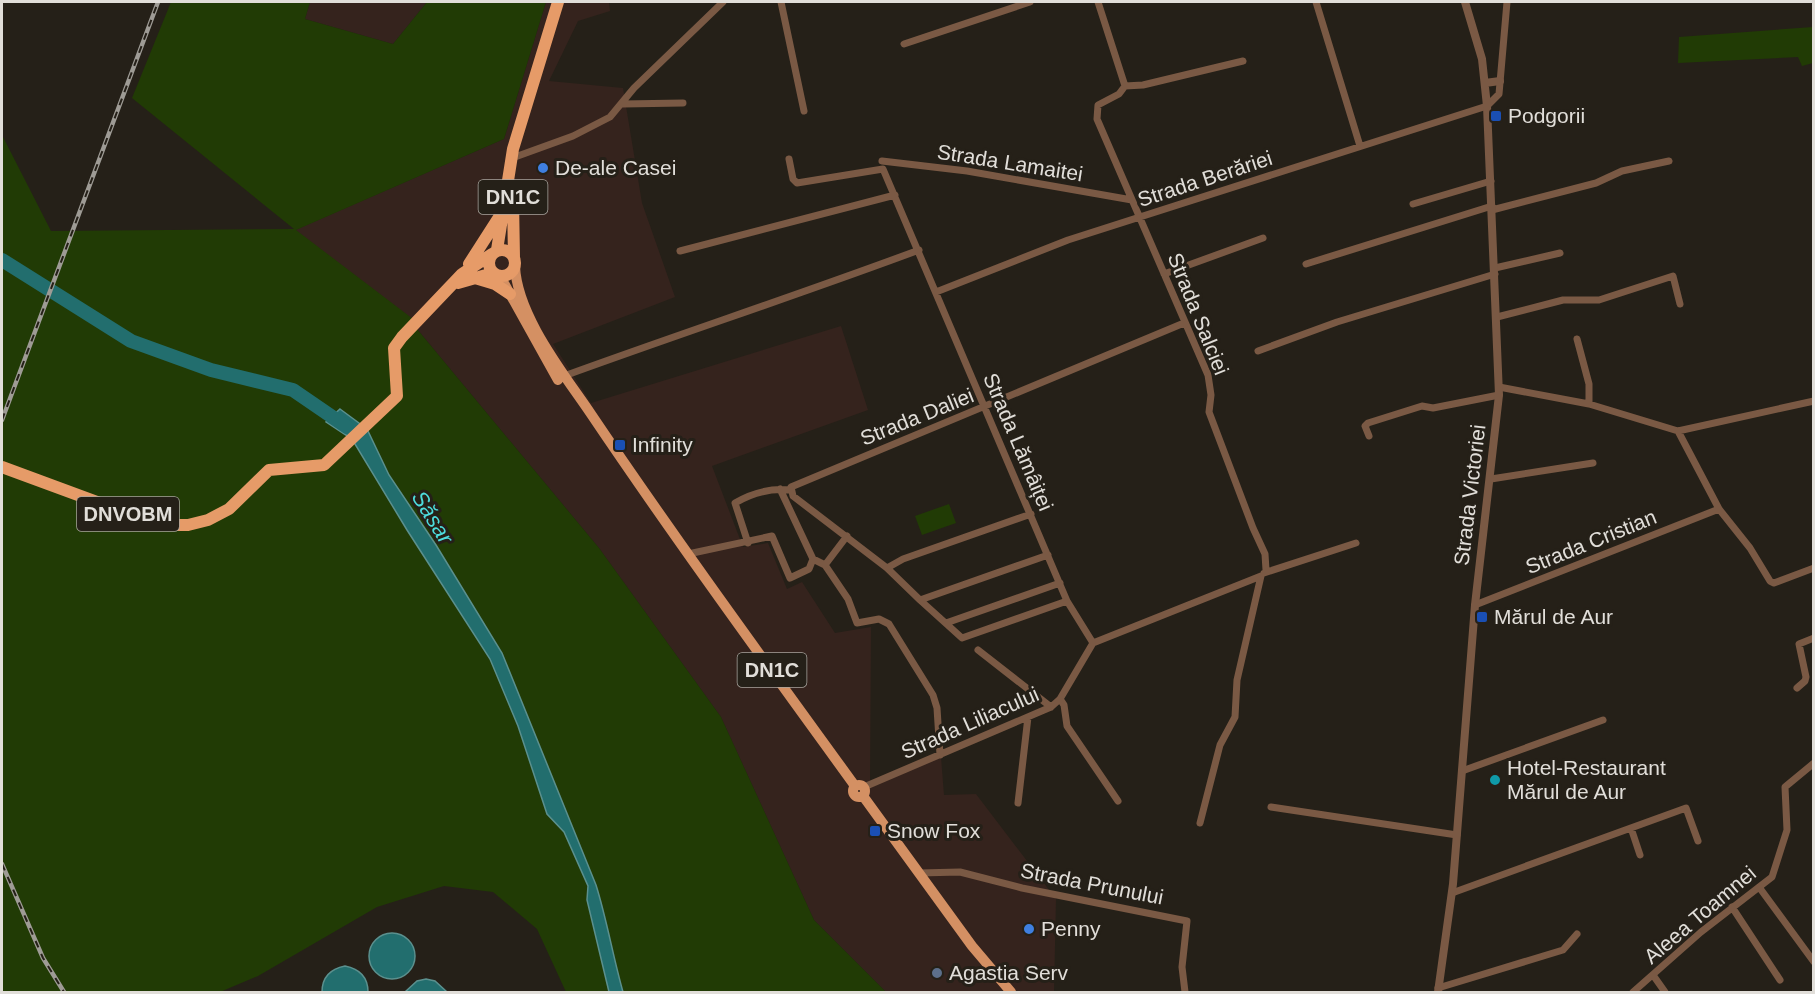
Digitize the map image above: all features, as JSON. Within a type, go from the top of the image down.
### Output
[{"type":"highway","name":"DN1C","points":[[496,275],[488,262],[495,252],[517,136],[558,2]]},
{"type":"highway","name":"DN1C","points":[[514,262],[512,205],[517,136]]},
{"type":"highway","name":"DNVOBM","points":[[466,276],[505,207]]},
{"type":"highway","points":[[466,276],[511,273],[514,262],[506,250],[495,252]]},
{"type":"highway","name":"DNVOBM","points":[[2,467],[143,519],[178,526],[201,522],[221,514],[236,503],[269,470],[324,465],[381,414],[397,396],[394,348],[447,290],[495,252]]},
{"type":"highway","points":[[466,276],[495,284],[510,294]]},
{"type":"main road","name":"DN1C","points":[[514,262],[519,291],[564,376],[622,463]]},
{"type":"main road","name":"DN1C","points":[[496,275],[510,294],[558,379],[861,790],[972,946],[1011,993]]},
{"type":"street","points":[[515,157],[596,126],[623,104],[649,74],[723,2]]},
{"type":"street","points":[[782,2],[804,111]]},
{"type":"street","points":[[904,44],[1030,2]]},
{"type":"street","points":[[1098,2],[1125,86],[1143,85],[1244,61]]},
{"type":"street","points":[[1316,2],[1360,146]]},
{"type":"street","name":"Strada Victoriei","points":[[1438,990],[1452,893],[1475,605],[1491,479],[1499,391],[1485,83],[1482,59],[1465,2]]},
{"type":"street","points":[[1487,106],[1499,94],[1507,2]]},
{"type":"street","points":[[1485,83],[1500,81]]},
{"type":"street","name":"Strada Salciei","points":[[1125,86],[1122,92],[1098,105],[1095,112],[1208,375],[1211,394],[1209,412],[1253,528],[1262,544],[1264,573]]},
{"type":"street","points":[[623,104],[684,103]]},
{"type":"street","name":"Strada Berăriei","points":[[936,292],[1068,240],[1487,106]]},
{"type":"street","name":"Strada Lămâiței","points":[[789,159],[792,179],[797,183],[883,169],[1067,601],[1093,643]]},
{"type":"street","name":"Strada Lamaitei","points":[[882,160],[967,171],[1132,200]]},
{"type":"street","points":[[1306,264],[1492,208],[1596,183],[1622,171],[1669,161]]},
{"type":"street","points":[[1413,204],[1491,181]]},
{"type":"street","points":[[680,251],[895,195]]},
{"type":"street","points":[[1164,274],[1263,238]]},
{"type":"street","points":[[564,376],[674,336],[829,285],[919,250]]},
{"type":"street","points":[[1258,351],[1337,322],[1495,271],[1560,253]]},
{"type":"street","points":[[1497,317],[1563,300],[1599,300],[1673,276],[1680,304]]},
{"type":"street","name":"Strada Daliei","points":[[792,488],[1184,323]]},
{"type":"street","points":[[1577,339],[1589,384],[1589,404]]},
{"type":"street","points":[[1369,436],[1365,426],[1368,423],[1422,406],[1433,408],[1499,391],[1589,404],[1678,431],[1814,400]]},
{"type":"street","points":[[1678,431],[1719,509],[1774,583],[1814,568]]},
{"type":"street","points":[[1491,479],[1593,463]]},
{"type":"street","points":[[748,543],[735,503],[747,496],[773,488],[792,488],[793,496],[887,568],[962,638],[1067,601]]},
{"type":"street","points":[[780,489],[813,559],[825,565],[848,599],[857,623],[879,619],[888,624],[928,684],[937,708],[939,755]]},
{"type":"street","name":"Strada Cristian","points":[[1475,605],[1719,509]]},
{"type":"street","points":[[887,568],[903,559],[1031,514]]},
{"type":"street","points":[[688,554],[748,543],[772,536],[790,578],[809,569],[813,559]]},
{"type":"street","points":[[825,565],[847,536]]},
{"type":"street","points":[[1093,643],[1264,573],[1356,543]]},
{"type":"street","points":[[920,600],[1048,555]]},
{"type":"street","points":[[1200,823],[1220,745],[1234,717],[1237,680],[1264,573]]},
{"type":"street","points":[[946,623],[1060,583]]},
{"type":"street","points":[[1797,688],[1806,677],[1799,644],[1814,638]]},
{"type":"street","name":"Strada Liliacului","points":[[861,790],[1051,707],[1060,699],[1093,643]]},
{"type":"street","points":[[978,650],[1051,707]]},
{"type":"street","points":[[1060,699],[1064,705],[1067,726],[1118,801]]},
{"type":"street","points":[[1018,803],[1028,717]]},
{"type":"street","points":[[1462,771],[1603,720]]},
{"type":"street","name":"Aleea Toamnei","points":[[1633,993],[1732,907],[1772,877],[1787,830],[1785,787],[1814,763]]},
{"type":"street","points":[[1271,807],[1457,836]]},
{"type":"street","points":[[1452,893],[1686,808],[1698,841]]},
{"type":"street","points":[[1631,828],[1640,855]]},
{"type":"street","name":"Strada Prunului","points":[[919,873],[960,872],[1022,888],[1187,921],[1182,967],[1185,993]]},
{"type":"street","points":[[1759,888],[1814,962]]},
{"type":"street","points":[[1732,907],[1780,980]]},
{"type":"street","points":[[1438,990],[1563,950],[1577,934]]},
{"type":"street","points":[[1653,975],[1665,993]]},
{"type":"shaded area","points":[[310,2],[427,2],[393,44],[305,19]]},
{"type":"shaded area","points":[[546,2],[609,2],[610,11],[578,21],[549,81],[623,88],[642,203],[675,297],[553,344],[591,403],[841,326],[868,410],[712,466],[743,547],[768,543],[787,589],[802,582],[835,633],[871,627],[870,788],[941,757],[944,795],[976,794],[1056,899],[1054,992],[886,992],[814,920],[721,717],[599,548],[417,329],[295,230],[504,139]]},
{"type":"green space","points":[[171,2],[310,2],[305,19],[393,44],[427,2],[546,2],[504,139],[296,230],[417,322],[417,329],[599,548],[721,717],[814,920],[886,992],[566,992],[537,929],[493,892],[444,886],[377,907],[258,976],[220,992],[2,992],[2,135],[51,231],[294,229],[132,98]]},
{"type":"green space","points":[[1813,27],[1813,63],[1802,66],[1798,57],[1678,63],[1679,37]]},
{"type":"green space","points":[[949,504],[956,523],[922,535],[915,516]]},
{"type":"water","points":[[340,409],[367,429],[389,475],[436,545],[502,653],[596,885],[623,992],[609,992],[587,900],[588,886],[564,832],[547,814],[518,726],[490,659],[352,439],[326,422]]},
{"type":"water","points":[[392,933],[401,934],[409,939],[414,947],[414,965],[409,973],[401,978],[392,979],[383,978],[375,973],[370,965],[369,956],[370,947],[375,939],[383,934]]},
{"type":"water","points":[[345,966],[362,974],[367,982],[368,992],[322,992],[325,978],[335,969]]},
{"type":"water","points":[[426,979],[435,981],[447,992],[405,992],[417,981]]},
{"type":"waterway","name":"Săsar","points":[[2,260],[131,341],[211,370],[293,390],[347,427]]},
{"type":"railway","points":[[2,420],[158,2]]},
{"type":"railway","points":[[2,864],[43,958],[64,992]]},
{"type":"place","name":"Podgorii","points":[[1496,116]]},
{"type":"place","name":"De-ale Casei","points":[[543,168]]},
{"type":"place","name":"Infinity","points":[[620,445]]},
{"type":"place","name":"Mărul de Aur","points":[[1482,617]]},
{"type":"place","name":"Hotel-Restaurant Mărul de Aur","points":[[1495,780]]},
{"type":"place","name":"Snow Fox","points":[[875,831]]},
{"type":"place","name":"Penny","points":[[1029,929]]},
{"type":"place","name":"Agastia Serv","points":[[937,973]]}]
